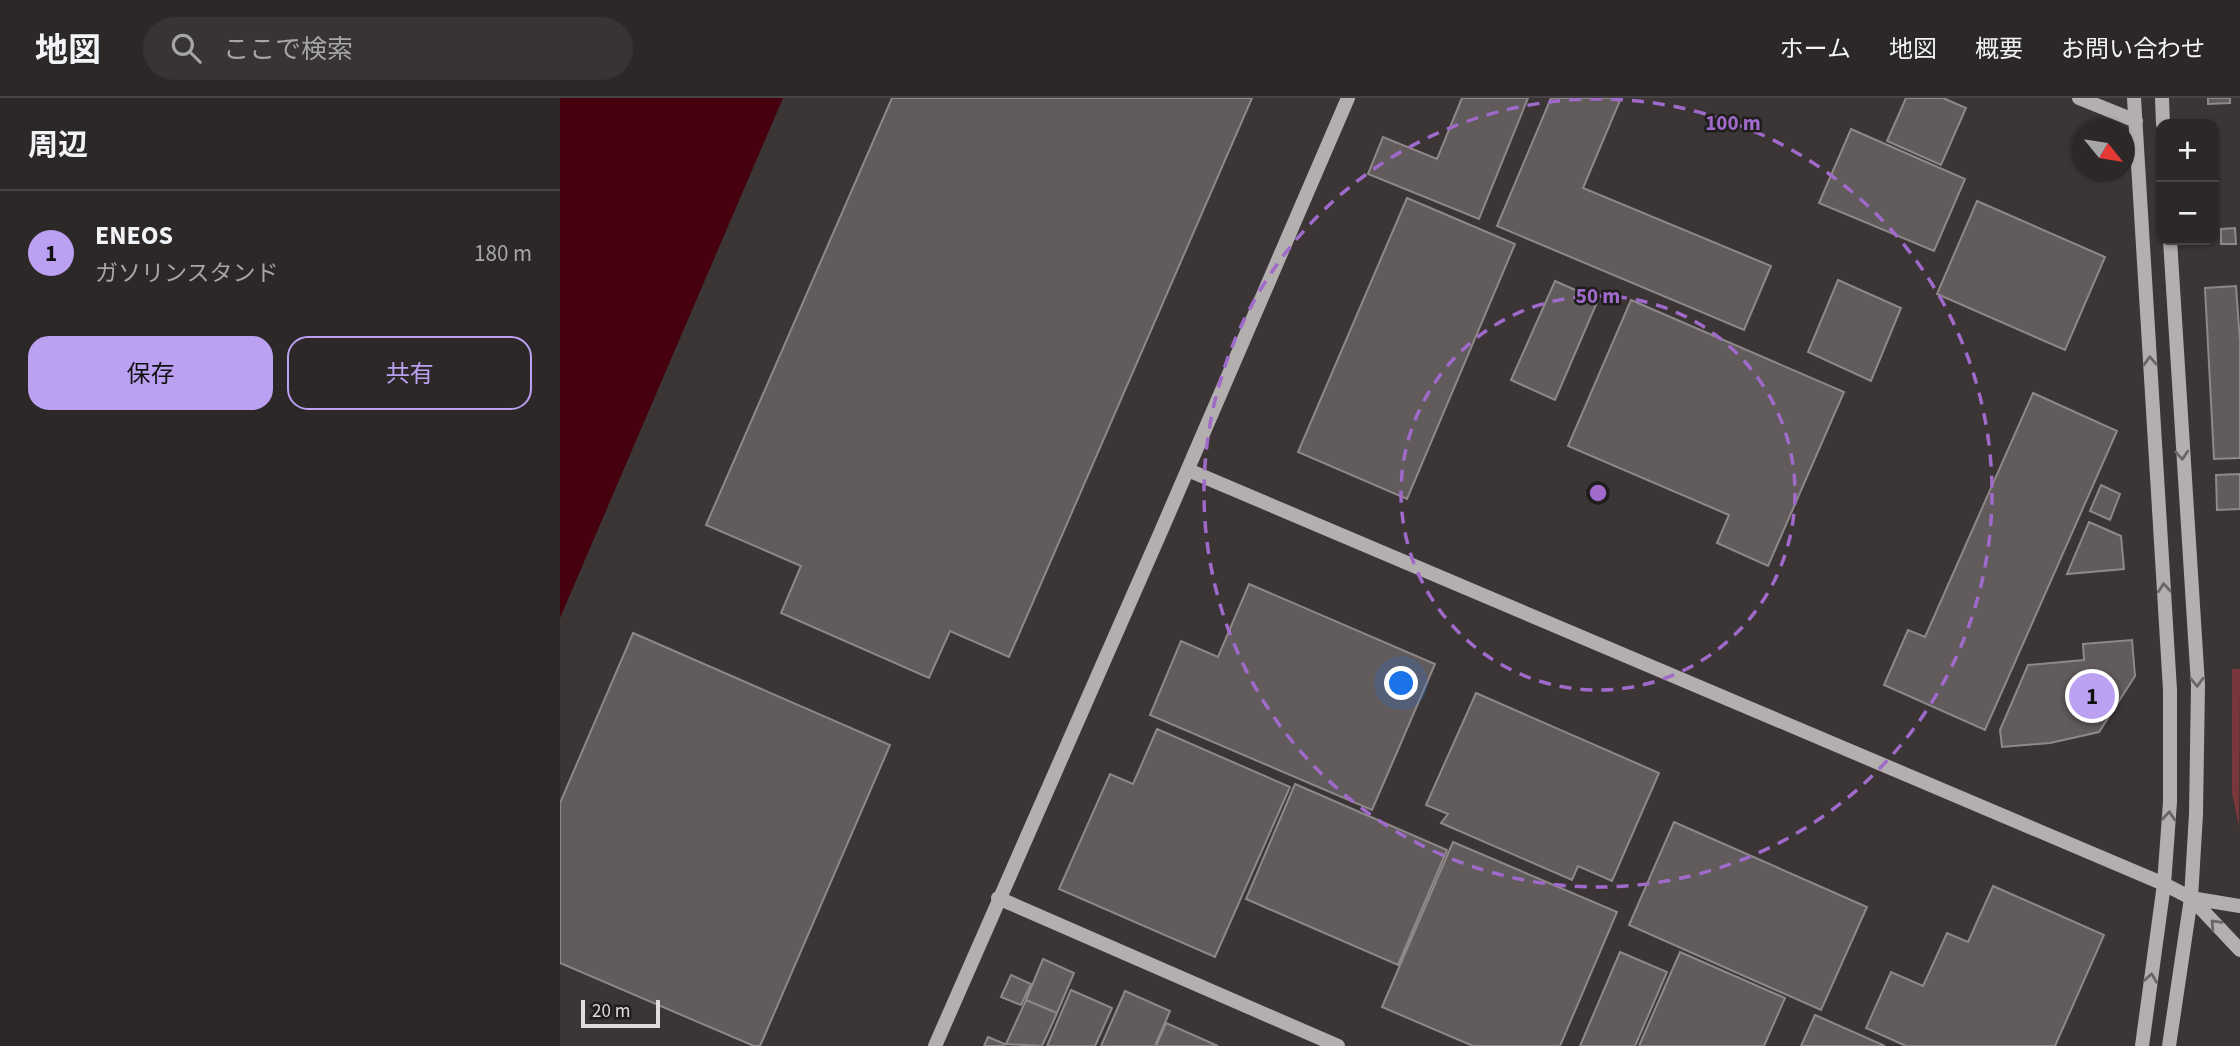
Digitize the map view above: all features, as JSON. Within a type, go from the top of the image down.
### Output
[{"type":"street","points":[[935,1046],[1348,98]]},
{"type":"street","points":[[2079,98],[2136,121]]},
{"type":"street","points":[[2134,98],[2170,690],[2171,802],[2164,884],[2142,1046]]},
{"type":"street","points":[[2162,98],[2163,119]]},
{"type":"street","points":[[2169,1046],[2191,898],[2196,814],[2198,685],[2170,245]]},
{"type":"street","points":[[1188,470],[2164,884],[2191,898],[2240,906]]},
{"type":"street","points":[[999,898],[1338,1046]]},
{"type":"street","points":[[2191,898],[2240,950]]},
{"type":"shaded area","points":[[560,98],[783,98],[560,618]]},
{"type":"shaded area","points":[[2232,669],[2240,669],[2239,827],[2232,793]]},
{"type":"building","points":[[892,98],[1252,98],[1009,657],[950,631],[929,678],[781,613],[801,566],[706,525]]},
{"type":"building","points":[[1462,98],[1528,98],[1479,219],[1368,174],[1383,137],[1437,159]]},
{"type":"building","points":[[1551,98],[1621,98],[1583,188],[1771,266],[1744,330],[1497,226]]},
{"type":"building","points":[[1906,98],[1943,98],[1966,108],[1941,165],[1887,141]]},
{"type":"building","points":[[2208,98],[2230,98],[2230,103],[2208,104]]},
{"type":"building","points":[[1851,129],[1965,179],[1934,251],[1819,203]]},
{"type":"building","points":[[1407,198],[1515,244],[1407,499],[1298,452]]},
{"type":"building","points":[[1977,201],[2105,257],[2065,350],[1937,294]]},
{"type":"building","points":[[2235,228],[2236,244],[2221,244],[2221,229]]},
{"type":"building","points":[[1838,280],[1901,308],[1871,381],[1808,352]]},
{"type":"building","points":[[1555,281],[1598,300],[1555,400],[1511,380]]},
{"type":"building","points":[[2236,286],[2240,342],[2240,458],[2214,459],[2205,288]]},
{"type":"building","points":[[1631,300],[1844,392],[1768,566],[1717,543],[1729,515],[1568,446]]},
{"type":"building","points":[[2033,393],[2117,431],[1985,730],[1884,685],[1908,630],[1925,637]]},
{"type":"building","points":[[2240,474],[2240,509],[2217,510],[2216,475]]},
{"type":"building","points":[[2101,485],[2120,494],[2110,520],[2090,511]]},
{"type":"building","points":[[2089,522],[2121,536],[2124,569],[2067,574]]},
{"type":"building","points":[[1249,584],[1435,664],[1372,810],[1150,715],[1181,641],[1218,657]]},
{"type":"building","points":[[633,633],[890,745],[760,1046],[754,1046],[560,963],[560,803]]},
{"type":"building","points":[[2132,640],[2135,676],[2099,732],[2050,743],[2002,747],[2000,730],[2028,665],[2084,660],[2083,644]]},
{"type":"building","points":[[1476,693],[1659,773],[1612,881],[1578,866],[1572,880],[1441,823],[1448,814],[1426,805]]},
{"type":"building","points":[[1157,729],[1290,787],[1215,957],[1059,889],[1110,774],[1133,784]]},
{"type":"building","points":[[1295,784],[1447,850],[1398,965],[1246,899]]},
{"type":"building","points":[[1674,822],[1867,907],[1821,1010],[1629,925]]},
{"type":"building","points":[[1453,842],[1617,912],[1560,1046],[1473,1046],[1382,1007]]},
{"type":"building","points":[[1993,886],[2104,935],[2055,1046],[1906,1046],[1866,1028],[1891,972],[1923,986],[1947,933],[1968,942]]},
{"type":"building","points":[[1620,952],[1667,972],[1635,1046],[1580,1046]]},
{"type":"building","points":[[1680,952],[1785,998],[1764,1046],[1639,1046]]},
{"type":"building","points":[[1043,959],[1074,973],[1057,1013],[1026,1000]]},
{"type":"building","points":[[1011,975],[1031,984],[1021,1005],[1001,997]]},
{"type":"building","points":[[1071,990],[1112,1008],[1095,1046],[1047,1046]]},
{"type":"building","points":[[1125,991],[1170,1011],[1155,1046],[1101,1046]]},
{"type":"building","points":[[1026,1000],[1057,1013],[1042,1046],[1006,1044]]},
{"type":"building","points":[[1815,1015],[1885,1046],[1801,1046]]},
{"type":"building","points":[[1166,1023],[1218,1046],[1156,1046]]},
{"type":"building","points":[[988,1037],[1005,1044],[984,1046]]},
{"type":"place","name":"ENEOS","points":[[2092,696]]}]
